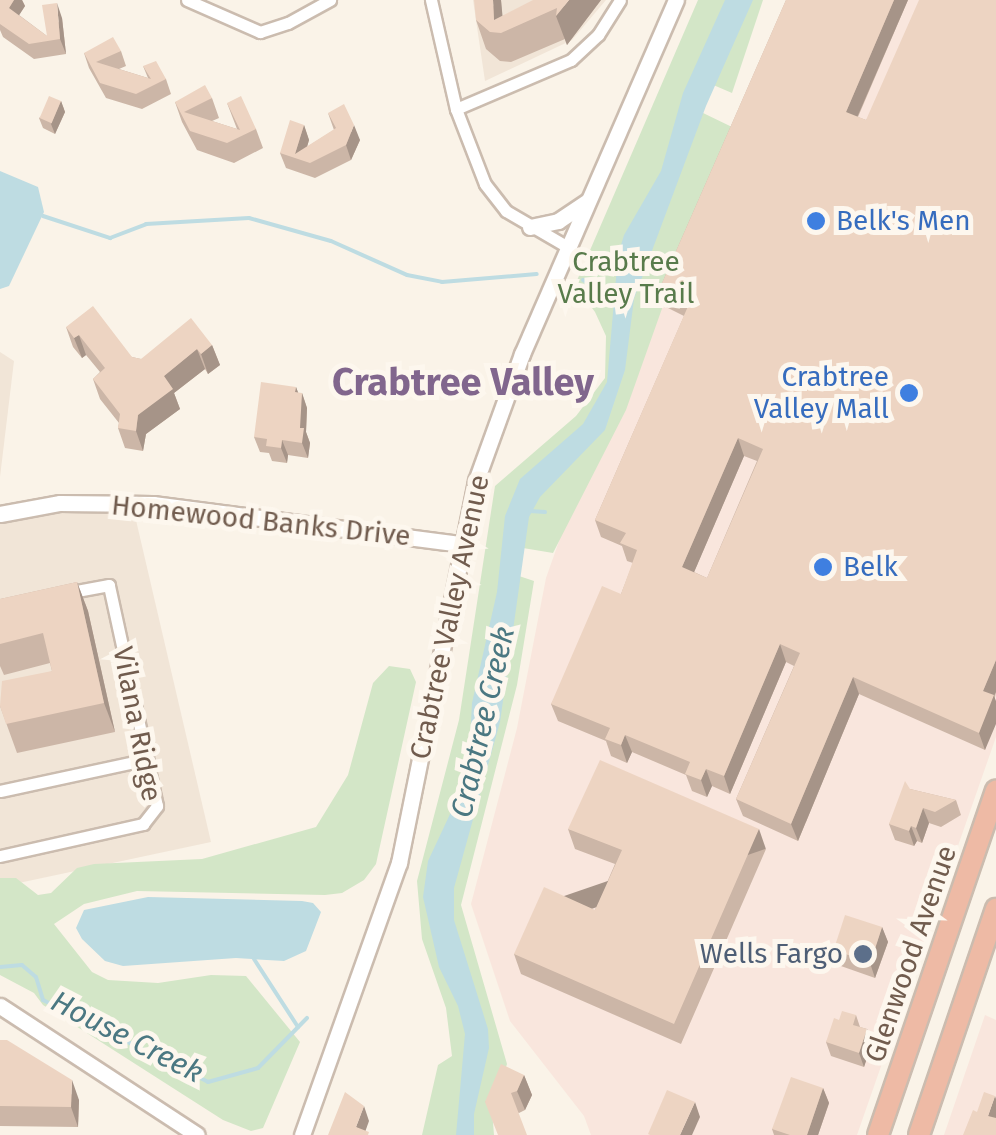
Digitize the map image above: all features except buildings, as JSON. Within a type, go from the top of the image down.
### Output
[{"type":"highway","name":"Glenwood Avenue","points":[[878,1135],[996,790]]},
{"type":"highway","points":[[919,1135],[996,908]]},
{"type":"street","points":[[186,0],[260,32],[288,23],[330,0]]},
{"type":"street","points":[[431,0],[456,110],[486,184],[506,211],[571,249]]},
{"type":"street","points":[[456,110],[571,60],[598,34],[620,0]]},
{"type":"street","name":"Crabtree Valley Avenue","points":[[302,1135],[349,1014],[399,863],[476,482],[516,372],[676,0]]},
{"type":"street","points":[[530,227],[558,221],[588,201]]},
{"type":"street","name":"Homewood Banks Drive","points":[[0,514],[60,503],[152,504],[462,544]]},
{"type":"street","name":"Vilana Ridge","points":[[0,856],[150,820],[158,802],[109,585],[58,595]]},
{"type":"street","points":[[0,791],[148,758]]},
{"type":"street","points":[[0,1006],[197,1135]]},
{"type":"shaded area","points":[[473,0],[606,0],[572,40],[485,81]]},
{"type":"shaded area","points":[[788,0],[996,0],[996,737],[857,1135],[591,1135],[584,1116],[510,1021],[471,904],[517,728],[546,578],[581,479]]},
{"type":"shaded area","points":[[0,352],[14,361],[0,477]]},
{"type":"shaded area","points":[[132,503],[211,842],[0,887],[0,514]]},
{"type":"shaded area","points":[[985,1015],[996,1020],[996,1135],[944,1135]]},
{"type":"green space","name":"Crabtree Valley Trail","points":[[698,0],[763,0],[732,93],[711,84],[701,112],[732,127],[708,179],[626,410],[553,553],[523,548],[516,575],[534,581],[517,685],[461,905],[507,1064],[492,1110],[494,1135],[422,1135],[438,1065],[452,1056],[446,1008],[422,939],[417,881],[459,720],[495,486],[576,416],[605,378],[606,336],[595,312],[575,285]]},
{"type":"green space","points":[[389,666],[410,669],[416,682],[376,864],[364,880],[342,893],[325,895],[137,891],[84,904],[54,924],[92,972],[108,980],[158,983],[211,975],[246,976],[300,1042],[263,1128],[251,1131],[223,1120],[43,1005],[34,993],[0,975],[0,878],[16,878],[38,895],[51,893],[77,868],[202,859],[316,827],[348,775],[373,683]]},
{"type":"water","name":"Crabtree Creek","points":[[725,0],[753,0],[706,106],[634,299],[625,370],[605,430],[540,497],[529,517],[500,722],[454,888],[454,920],[488,1029],[489,1048],[474,1114],[474,1135],[456,1135],[465,1034],[458,1006],[439,967],[423,897],[428,861],[451,812],[469,759],[472,703],[497,592],[505,516],[520,479],[583,424],[607,382],[618,255],[624,235],[661,171],[683,93]]},
{"type":"water","points":[[0,171],[38,187],[44,212],[9,286],[0,289]]},
{"type":"water","points":[[148,897],[302,901],[313,903],[321,912],[306,951],[284,961],[236,958],[123,966],[105,961],[76,928],[84,910]]},
{"type":"waterway","points":[[43,216],[110,238],[146,224],[249,218],[331,241],[407,275],[442,282],[537,274]]},
{"type":"waterway","points":[[583,280],[613,297]]},
{"type":"waterway","points":[[530,511],[545,512]]},
{"type":"waterway","points":[[254,959],[298,1027]]},
{"type":"waterway","name":"House Creek","points":[[0,967],[22,965],[36,977],[43,1000],[208,1082],[258,1068],[307,1018]]},
{"type":"place","name":"Belk's Men","points":[[816,221]]},
{"type":"place","name":"Crabtree Valley Mall","points":[[909,393]]},
{"type":"place","name":"Belk","points":[[823,567]]},
{"type":"place","name":"Wells Fargo","points":[[863,954]]},
{"type":"district","name":"Crabtree Valley","points":[[463,383]]}]
